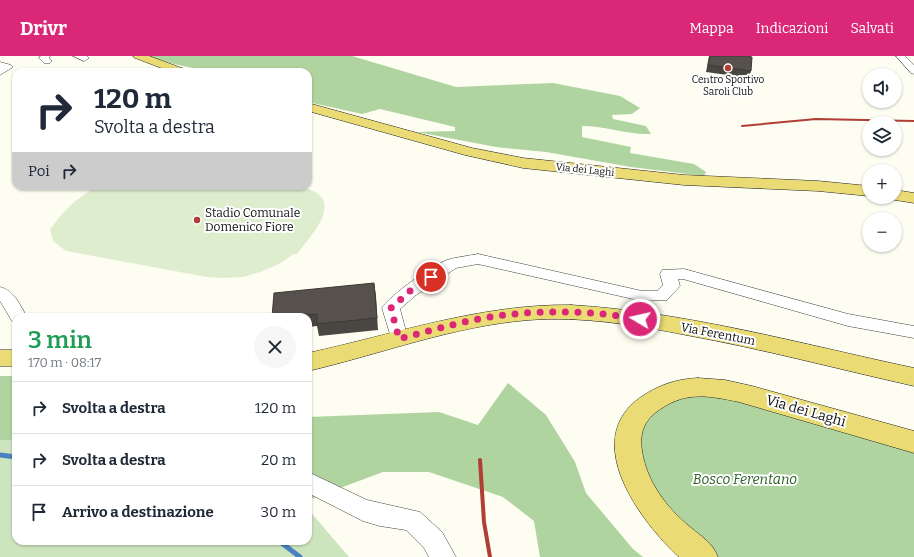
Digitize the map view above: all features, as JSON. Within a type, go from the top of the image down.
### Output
[{"type":"main road","points":[[139,56],[172,68]]},
{"type":"main road","name":"Via dei Laghi","points":[[312,108],[470,152],[523,163],[684,180],[818,186],[862,190]]},
{"type":"main road","points":[[902,196],[914,198]]},
{"type":"main road","name":"Via Ferentum","points":[[312,361],[464,322],[494,317],[539,313],[596,313],[628,317],[716,333],[914,378]]},
{"type":"main road","points":[[0,358],[12,358]]},
{"type":"main road","name":"Via dei Laghi","points":[[703,557],[679,536],[654,510],[638,486],[630,462],[628,438],[632,422],[644,407],[668,393],[685,388],[723,390],[914,442]]},
{"type":"street","points":[[900,56],[914,71]]},
{"type":"street","points":[[0,65],[8,67],[0,72]]},
{"type":"street","points":[[399,339],[391,308],[410,291],[451,264],[478,259],[642,296],[662,296],[672,286],[668,274],[684,274],[848,320],[914,332]]},
{"type":"street","points":[[0,292],[10,302],[16,313]]},
{"type":"street","points":[[312,484],[363,510],[380,515],[412,520],[433,540],[443,557]]},
{"type":"green space","points":[[148,56],[352,56],[456,87],[553,83],[620,96],[640,108],[632,114],[612,115],[613,119],[646,126],[651,134],[582,126],[582,137],[631,147],[630,153],[694,164],[706,172],[704,176],[631,167],[546,152],[496,147],[417,132],[455,131],[455,127],[380,109],[362,114],[312,103],[312,68],[194,68]]},
{"type":"green space","points":[[92,190],[310,190],[317,193],[323,199],[325,207],[323,215],[314,233],[297,254],[294,254],[279,264],[260,272],[243,277],[221,278],[207,277],[66,251],[53,241],[50,230],[65,211]]},
{"type":"green space","points":[[0,376],[12,376],[12,440],[0,440]]},
{"type":"green space","points":[[508,383],[546,415],[575,462],[586,493],[633,549],[643,557],[540,557],[534,521],[503,497],[429,472],[383,472],[312,499],[312,417],[439,412],[478,425]]},
{"type":"green space","name":"Bosco Ferentano","points":[[701,391],[914,447],[914,557],[713,557],[642,479],[638,437],[642,418],[672,397]]},
{"type":"green space","points":[[0,440],[12,440],[12,545],[312,545],[312,514],[349,557],[0,557]]},
{"type":"building","points":[[710,56],[752,57],[751,71],[708,65]]},
{"type":"building","points":[[374,283],[377,318],[317,324],[317,314],[272,313],[274,293]]},
{"type":"waterway","points":[[0,455],[12,456]]},
{"type":"waterway","points":[[284,545],[300,557]]},
{"type":"railway","points":[[742,126],[816,119],[914,121]]},
{"type":"railway","points":[[480,460],[484,522],[490,557]]},
{"type":"place","name":"Centro Sportivo Saroli Club","points":[[728,68]]},
{"type":"place","name":"Stadio Comunale Domenico Fiore","points":[[197,220]]},
{"type":"route","points":[[431,277],[410,291],[391,308],[399,339],[481,318],[529,313],[585,312],[640,319]]}]
